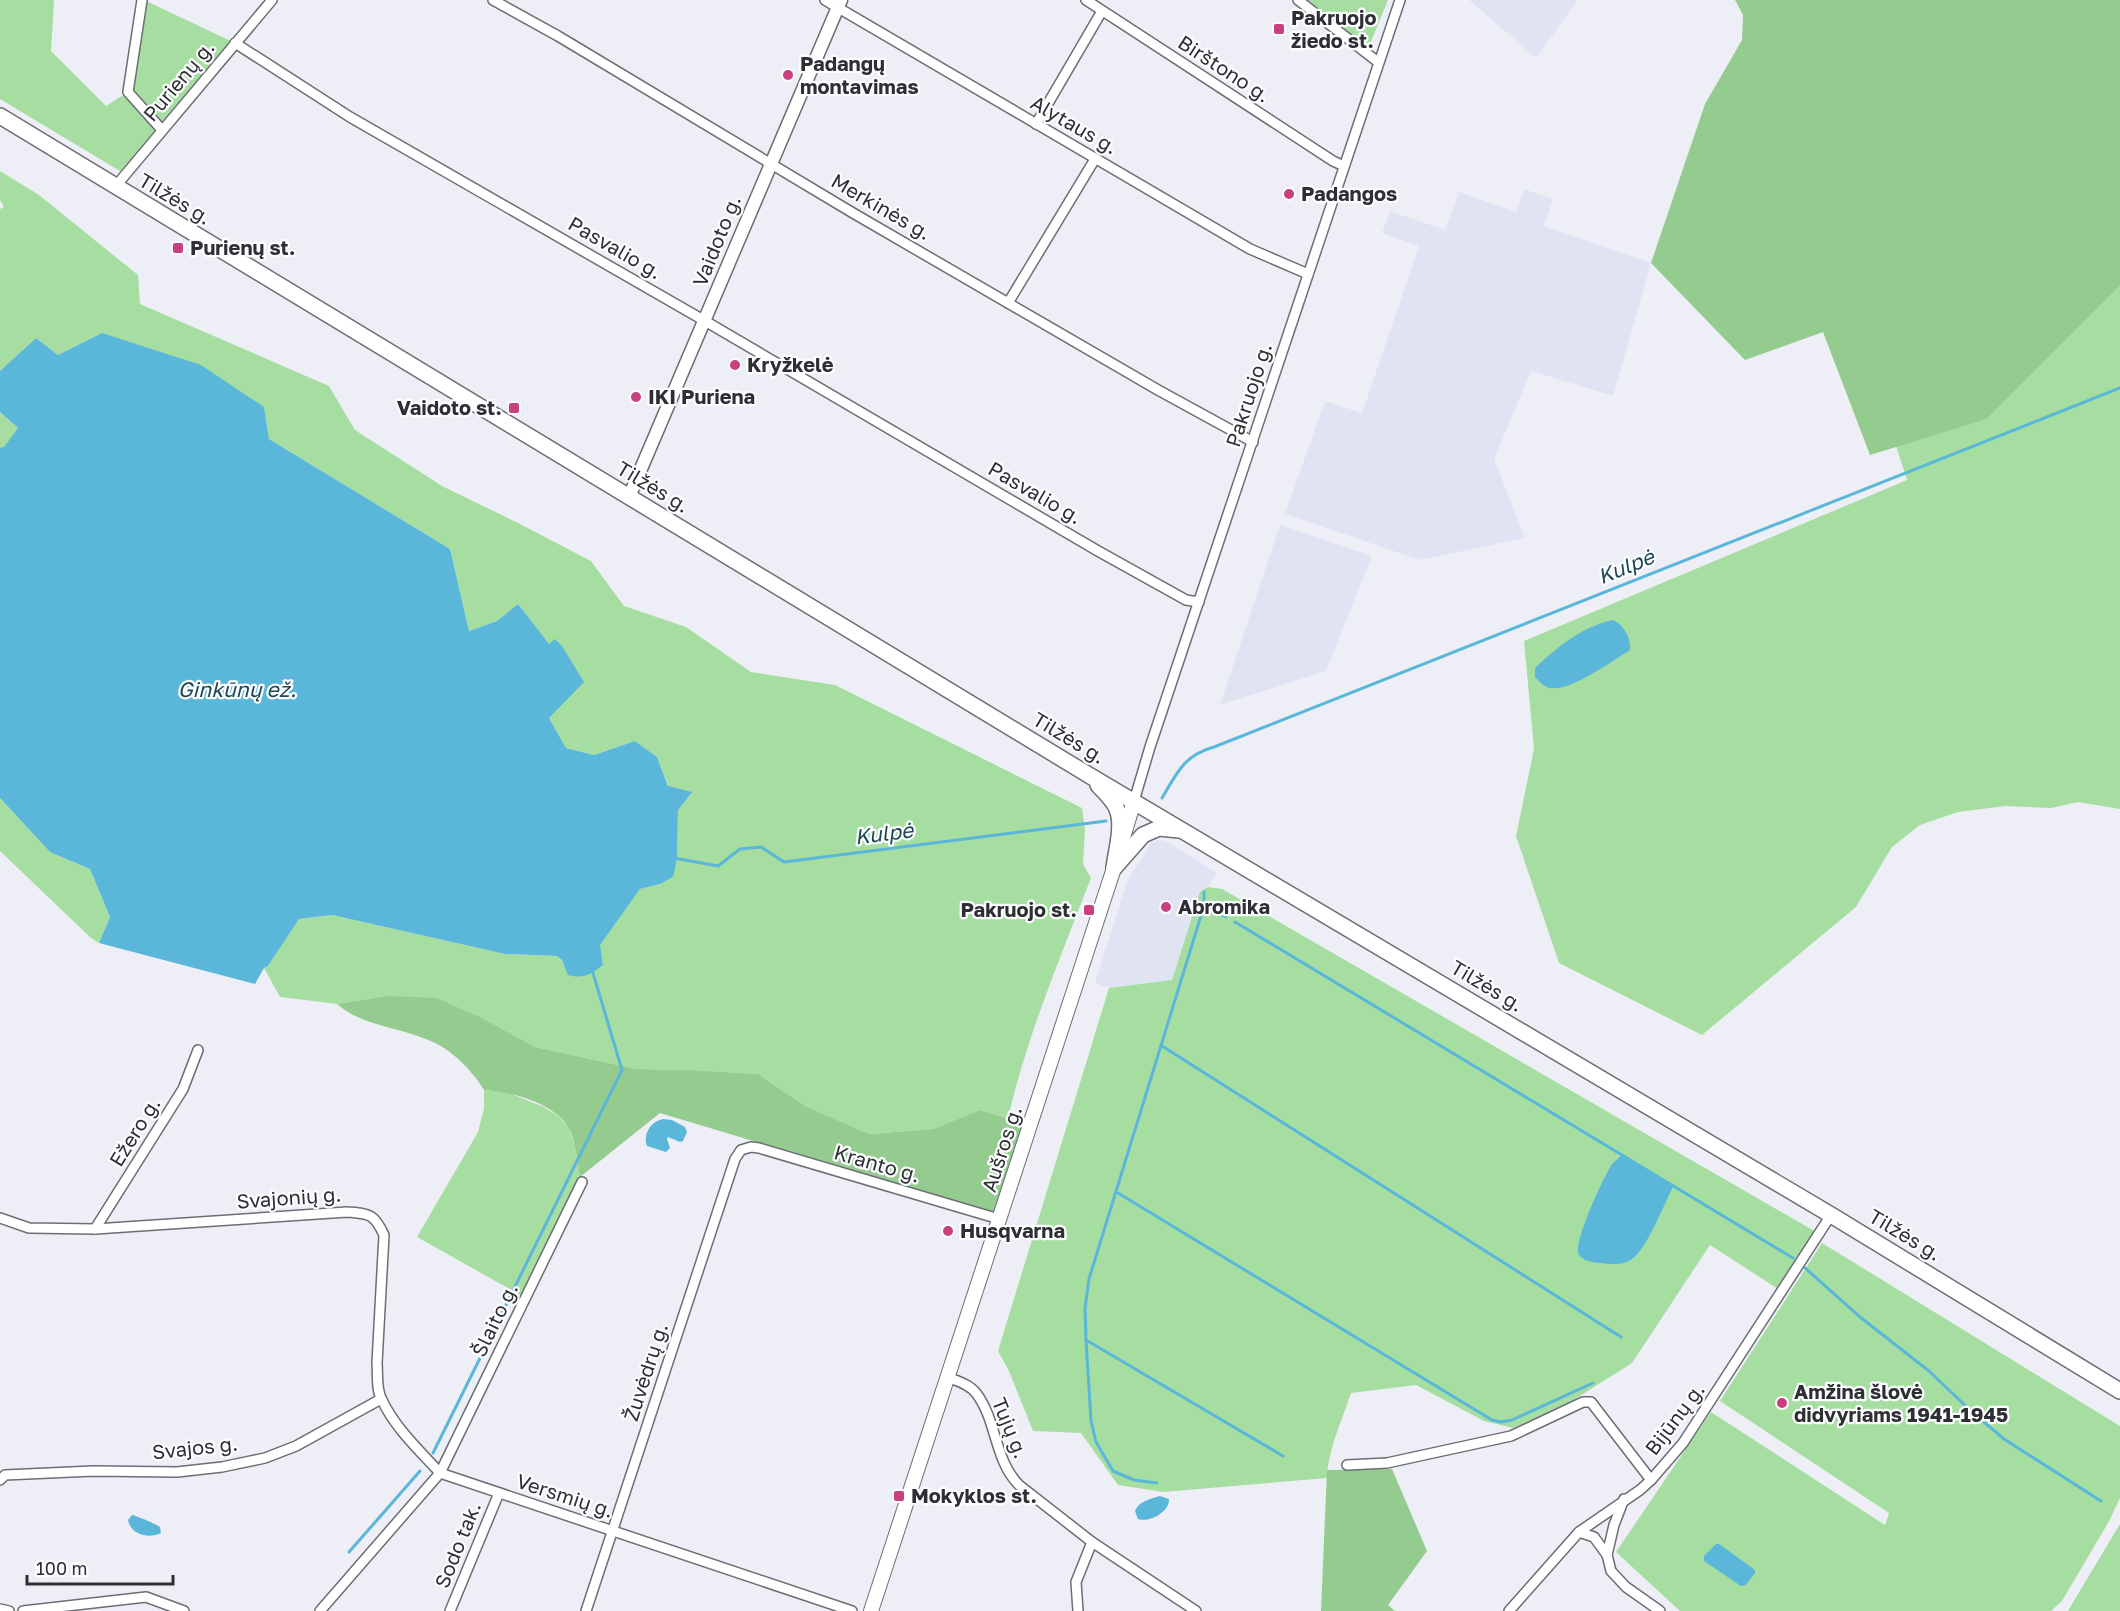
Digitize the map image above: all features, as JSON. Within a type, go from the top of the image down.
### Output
[{"type":"highway","name":"Tilžės g.","points":[[0,116],[1092,777],[1832,1215],[2120,1391]]},
{"type":"highway","points":[[1092,777],[1118,811],[1119,823],[1114,868]]},
{"type":"highway","points":[[1114,868],[1143,835],[1159,828],[1184,831]]},
{"type":"main road","name":"Vaidoto g.","points":[[629,497],[839,4]]},
{"type":"main road","name":"Aušros g.","points":[[871,1611],[1134,801]]},
{"type":"street","points":[[142,0],[128,92],[162,130]]},
{"type":"street","name":"Purienų g.","points":[[115,187],[272,0]]},
{"type":"street","name":"Merkinės g.","points":[[493,0],[558,36],[1008,303],[1253,442]]},
{"type":"street","name":"Alytaus g.","points":[[825,0],[839,4],[1036,124],[1250,249],[1308,274]]},
{"type":"street","name":"Birštono g.","points":[[1086,0],[1344,166]]},
{"type":"street","points":[[1298,0],[1378,62]]},
{"type":"street","name":"Pakruojo g.","points":[[1134,801],[1400,0]]},
{"type":"street","points":[[1036,124],[1102,11]]},
{"type":"street","name":"Pasvalio g.","points":[[235,43],[350,117],[1098,551],[1186,600],[1199,602]]},
{"type":"street","points":[[1008,303],[1095,159]]},
{"type":"street","name":"Ežero g.","points":[[95,1229],[183,1089],[198,1050]]},
{"type":"street","name":"Kranto g.","points":[[745,1148],[759,1148],[999,1219]]},
{"type":"street","name":"Žuvėdrų g.","points":[[586,1611],[735,1159],[745,1148]]},
{"type":"street","name":"Šlaito g.","points":[[440,1473],[582,1182]]},
{"type":"street","name":"Svajonių g.","points":[[0,1218],[29,1228],[95,1229],[347,1212],[365,1213],[377,1220],[384,1235],[377,1363],[381,1399],[405,1435],[440,1473]]},
{"type":"street","name":"Bijūnų g.","points":[[1509,1611],[1579,1532],[1651,1480],[1683,1443],[1832,1215]]},
{"type":"street","name":"Tujų g.","points":[[947,1377],[963,1383],[976,1392],[994,1430],[1000,1452],[1011,1476],[1092,1542],[1196,1611]]},
{"type":"street","name":"Svajos g.","points":[[0,1480],[5,1475],[200,1470],[254,1460],[296,1446],[381,1399]]},
{"type":"street","points":[[1347,1465],[1387,1463],[1511,1436],[1583,1402],[1591,1402],[1651,1480]]},
{"type":"street","points":[[320,1611],[440,1473]]},
{"type":"street","name":"Versmių g.","points":[[440,1473],[852,1611]]},
{"type":"street","name":"Sodo tak.","points":[[450,1611],[499,1493]]},
{"type":"street","points":[[1607,1555],[1614,1525],[1624,1500]]},
{"type":"street","points":[[1579,1532],[1594,1537],[1607,1555],[1611,1571],[1626,1587],[1660,1611]]},
{"type":"street","points":[[1078,1611],[1076,1581],[1092,1542]]},
{"type":"street","points":[[23,1611],[146,1597],[184,1611]]},
{"type":"street","points":[[0,1609],[9,1611]]},
{"type":"shaded area","points":[[1469,0],[1578,0],[1536,58]]},
{"type":"shaded area","points":[[1524,189],[1553,199],[1544,226],[1651,263],[1613,396],[1531,371],[1494,459],[1525,538],[1420,560],[1285,514],[1325,401],[1362,413],[1419,246],[1382,233],[1390,211],[1445,230],[1459,192],[1516,212]]},
{"type":"shaded area","points":[[1280,525],[1372,556],[1326,671],[1220,705]]},
{"type":"shaded area","points":[[1166,841],[1217,873],[1208,887],[1200,892],[1172,980],[1109,988],[1095,983],[1127,882],[1151,843]]},
{"type":"green space","points":[[0,0],[54,0],[51,51],[106,106],[128,92],[144,0],[235,43],[125,174],[0,99]]},
{"type":"green space","points":[[1302,0],[1388,0],[1370,44],[1364,45]]},
{"type":"green space","points":[[1735,0],[2120,0],[2120,286],[1987,419],[1870,455],[1823,332],[1745,360],[1651,263],[1705,104],[1742,40],[1743,15]]},
{"type":"green space","points":[[0,171],[39,195],[138,275],[140,304],[329,386],[355,430],[442,486],[591,561],[624,606],[686,627],[751,672],[835,685],[1082,808],[1085,831],[1083,864],[1091,878],[1035,1027],[1008,1118],[980,1110],[933,1129],[869,1134],[805,1106],[758,1074],[636,1069],[535,1047],[482,1018],[386,996],[337,1004],[280,997],[264,968],[268,966],[299,919],[332,915],[505,954],[557,956],[562,960],[569,975],[603,965],[599,945],[640,889],[660,884],[677,859],[678,810],[657,757],[635,741],[594,755],[566,748],[549,718],[549,645],[518,604],[497,621],[469,631],[450,549],[269,439],[264,407],[102,333],[58,355],[36,338],[0,371],[0,209],[4,207],[0,200]]},
{"type":"green space","points":[[2120,286],[2120,809],[2078,802],[2051,808],[2005,806],[1958,812],[1920,825],[1892,847],[1856,907],[1702,1035],[1559,963],[1516,836],[1534,749],[1524,641],[1907,480],[1896,446],[1987,419]]},
{"type":"green space","points":[[0,412],[18,428],[4,448],[0,448]]},
{"type":"green space","points":[[0,798],[50,852],[90,869],[110,917],[99,943],[0,851]]},
{"type":"green space","points":[[1208,887],[1222,889],[1816,1232],[1778,1289],[1710,1245],[1632,1363],[1564,1406],[1513,1428],[1484,1421],[1416,1385],[1351,1393],[1333,1446],[1327,1478],[1163,1492],[1118,1485],[1081,1433],[1033,1431],[1009,1371],[998,1351],[1109,988],[1172,980],[1200,892]]},
{"type":"green space","points":[[386,996],[436,998],[482,1018],[535,1047],[636,1069],[758,1074],[805,1106],[869,1134],[933,1129],[980,1110],[1024,1123],[996,1214],[660,1113],[580,1177],[571,1133],[561,1118],[552,1111],[518,1096],[484,1090],[463,1063],[442,1047],[423,1038],[372,1023],[337,1004]]},
{"type":"green space","points":[[484,1090],[506,1092],[544,1107],[558,1116],[568,1127],[575,1146],[580,1177],[522,1296],[417,1237],[478,1132],[484,1108]]},
{"type":"green space","points":[[1822,1243],[2120,1426],[2120,1498],[2108,1523],[2062,1601],[2051,1611],[1680,1611],[1616,1552],[1711,1412],[1885,1525],[1889,1513],[1720,1401]]},
{"type":"green space","points":[[1392,1469],[1427,1551],[1388,1605],[1395,1611],[1321,1611],[1327,1470]]},
{"type":"green space","points":[[2120,1524],[2120,1611],[2068,1611],[2072,1604]]},
{"type":"water","name":"Ginkūnų ež.","points":[[102,333],[201,365],[264,407],[269,439],[450,549],[469,631],[497,621],[518,604],[549,644],[555,639],[562,646],[584,682],[549,718],[566,748],[594,755],[635,741],[657,757],[668,786],[692,792],[678,810],[677,859],[673,877],[660,884],[640,889],[600,945],[603,965],[587,975],[578,977],[568,975],[562,960],[557,956],[505,954],[332,915],[299,919],[255,984],[99,943],[110,917],[90,869],[50,852],[0,798],[0,448],[4,447],[18,428],[0,412],[0,371],[36,338],[58,355]]},
{"type":"water","points":[[1613,620],[1626,632],[1630,650],[1591,675],[1558,688],[1550,688],[1535,677],[1535,668],[1561,646],[1591,627]]},
{"type":"water","points":[[663,1119],[672,1120],[685,1127],[687,1132],[683,1141],[680,1142],[668,1137],[670,1148],[666,1152],[647,1146],[646,1142],[651,1126]]},
{"type":"water","points":[[1622,1155],[1673,1187],[1649,1236],[1638,1254],[1632,1259],[1616,1264],[1583,1259],[1579,1255],[1578,1248],[1584,1225],[1602,1182],[1612,1164]]},
{"type":"water","points":[[1160,1496],[1169,1499],[1163,1512],[1153,1518],[1138,1519],[1135,1511],[1139,1505]]},
{"type":"water","points":[[132,1515],[160,1527],[161,1533],[151,1536],[137,1532],[128,1520]]},
{"type":"water","points":[[1716,1544],[1755,1570],[1746,1585],[1741,1586],[1704,1561],[1704,1556]]},
{"type":"waterway","name":"Kulpė","points":[[1162,798],[1182,766],[1204,750],[2120,388]]},
{"type":"waterway","name":"Kulpė","points":[[674,858],[718,866],[740,849],[761,847],[784,862],[1106,821]]},
{"type":"waterway","points":[[1204,892],[1204,906],[1226,917]]},
{"type":"waterway","points":[[1157,1483],[1134,1480],[1113,1471],[1096,1442],[1091,1421],[1085,1308],[1089,1279],[1204,906]]},
{"type":"waterway","points":[[1235,922],[1793,1258]]},
{"type":"waterway","points":[[496,1325],[622,1070],[593,973]]},
{"type":"waterway","points":[[1162,1046],[1621,1337]]},
{"type":"waterway","points":[[1118,1193],[1492,1420],[1501,1422],[1512,1420],[1593,1383]]},
{"type":"waterway","points":[[1804,1267],[1860,1317],[1929,1371],[2004,1439],[2101,1501]]},
{"type":"waterway","points":[[433,1453],[489,1340]]},
{"type":"waterway","points":[[1086,1340],[1283,1456]]},
{"type":"waterway","points":[[349,1552],[420,1471]]},
{"type":"place","name":"Pakruojo žiedo st.","points":[[1279,29]]},
{"type":"place","name":"Padangų montavimas","points":[[788,75]]},
{"type":"place","name":"Padangos","points":[[1289,194]]},
{"type":"place","name":"Purienų st.","points":[[178,248]]},
{"type":"place","name":"Kryžkelė","points":[[735,365]]},
{"type":"place","name":"IKI Puriena","points":[[636,397]]},
{"type":"place","name":"Vaidoto st.","points":[[514,408]]},
{"type":"place","name":"Abromika","points":[[1166,907]]},
{"type":"place","name":"Pakruojo st.","points":[[1089,910]]},
{"type":"place","name":"Husqvarna","points":[[948,1231]]},
{"type":"place","name":"Amžina šlovė didvyriams 1941-1945","points":[[1782,1403]]},
{"type":"place","name":"Mokyklos st.","points":[[899,1496]]}]
